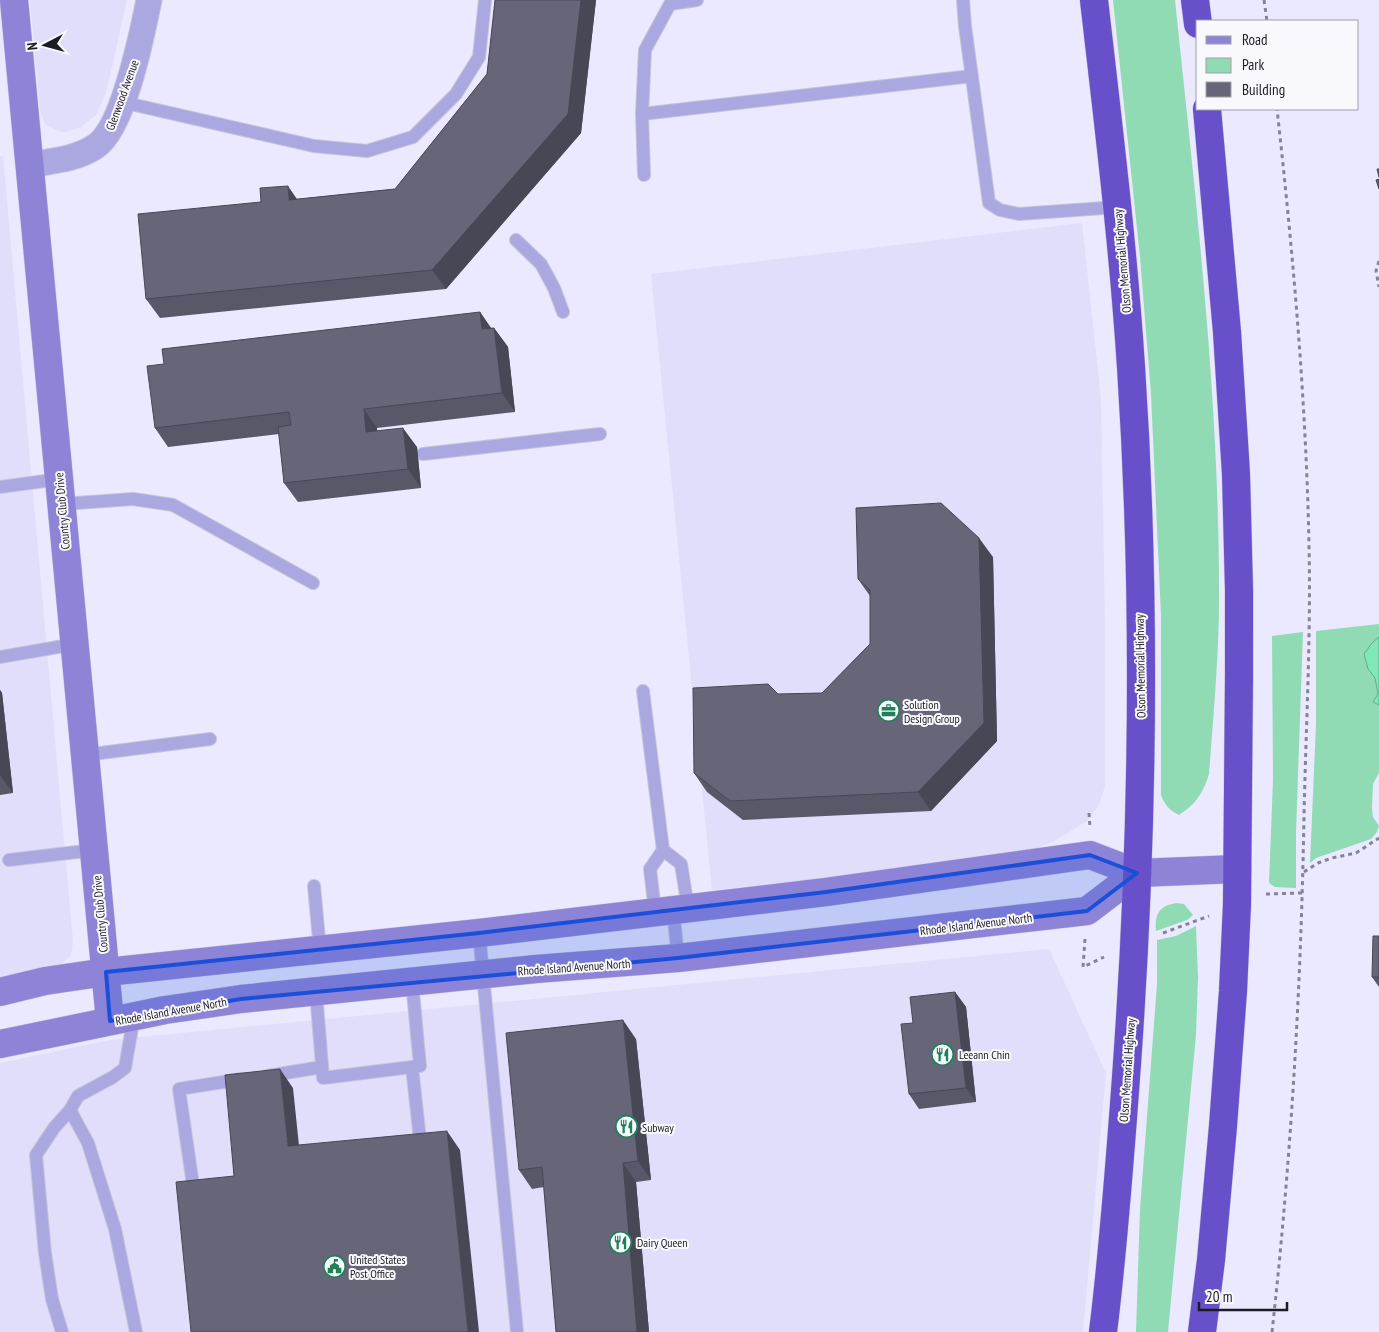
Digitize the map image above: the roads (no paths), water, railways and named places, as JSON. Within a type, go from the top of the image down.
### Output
[{"type":"highway","name":"Olson Memorial Highway","points":[[1094,0],[1118,207],[1131,368],[1139,565],[1141,762],[1131,1005],[1113,1253],[1103,1332]]},
{"type":"highway","points":[[1195,0],[1198,20]]},
{"type":"highway","points":[[1202,1332],[1211,1260],[1233,991],[1237,869],[1239,590],[1236,474],[1227,332],[1207,110]]},
{"type":"street","name":"Country Club Drive","points":[[14,0],[106,972],[122,1019]]},
{"type":"street","name":"Glenwood Avenue","points":[[30,165],[69,157],[90,150],[98,146],[107,136],[114,124],[139,48],[149,0]]},
{"type":"street","points":[[0,992],[106,972],[479,933],[826,892],[1090,855],[1137,873],[1237,869]]},
{"type":"street","name":"Rhode Island Avenue North","points":[[0,1044],[165,1010],[241,999],[678,958],[1086,911],[1137,873]]},
{"type":"lane","points":[[122,102],[314,146],[367,151],[413,137],[456,94],[479,57],[485,0]]},
{"type":"lane","points":[[644,175],[642,114],[645,50],[670,4],[697,0]]},
{"type":"lane","points":[[963,0],[989,202],[1000,210],[1019,214],[1118,207]]},
{"type":"lane","points":[[642,114],[972,76]]},
{"type":"lane","points":[[516,240],[541,264],[554,288],[563,312]]},
{"type":"lane","points":[[423,454],[600,434]]},
{"type":"lane","points":[[0,487],[133,499],[173,505],[313,583]]},
{"type":"lane","points":[[0,657],[74,644]]},
{"type":"lane","points":[[643,691],[662,850],[650,869],[672,909]]},
{"type":"lane","points":[[85,755],[210,739]]},
{"type":"lane","points":[[9,860],[94,850]]},
{"type":"lane","points":[[662,850],[682,864],[672,909],[678,958]]},
{"type":"lane","points":[[314,886],[320,950]]},
{"type":"lane","points":[[479,933],[517,1332]]},
{"type":"lane","points":[[316,992],[323,1078],[420,1066],[412,982]]},
{"type":"lane","points":[[62,1332],[52,1299],[45,1253],[36,1156],[78,1096],[126,1068],[122,1019]]},
{"type":"lane","points":[[412,1067],[421,1154]]},
{"type":"lane","points":[[192,1178],[179,1089],[322,1068]]},
{"type":"lane","points":[[70,1110],[88,1143],[115,1230],[136,1332]]},
{"type":"place","name":"Solution Design Group","points":[[888,711]]},
{"type":"place","name":"Leeann Chin","points":[[943,1054]]},
{"type":"place","name":"Subway","points":[[626,1127]]},
{"type":"place","name":"Dairy Queen","points":[[621,1242]]},
{"type":"place","name":"United States Post Office","points":[[334,1266]]}]
